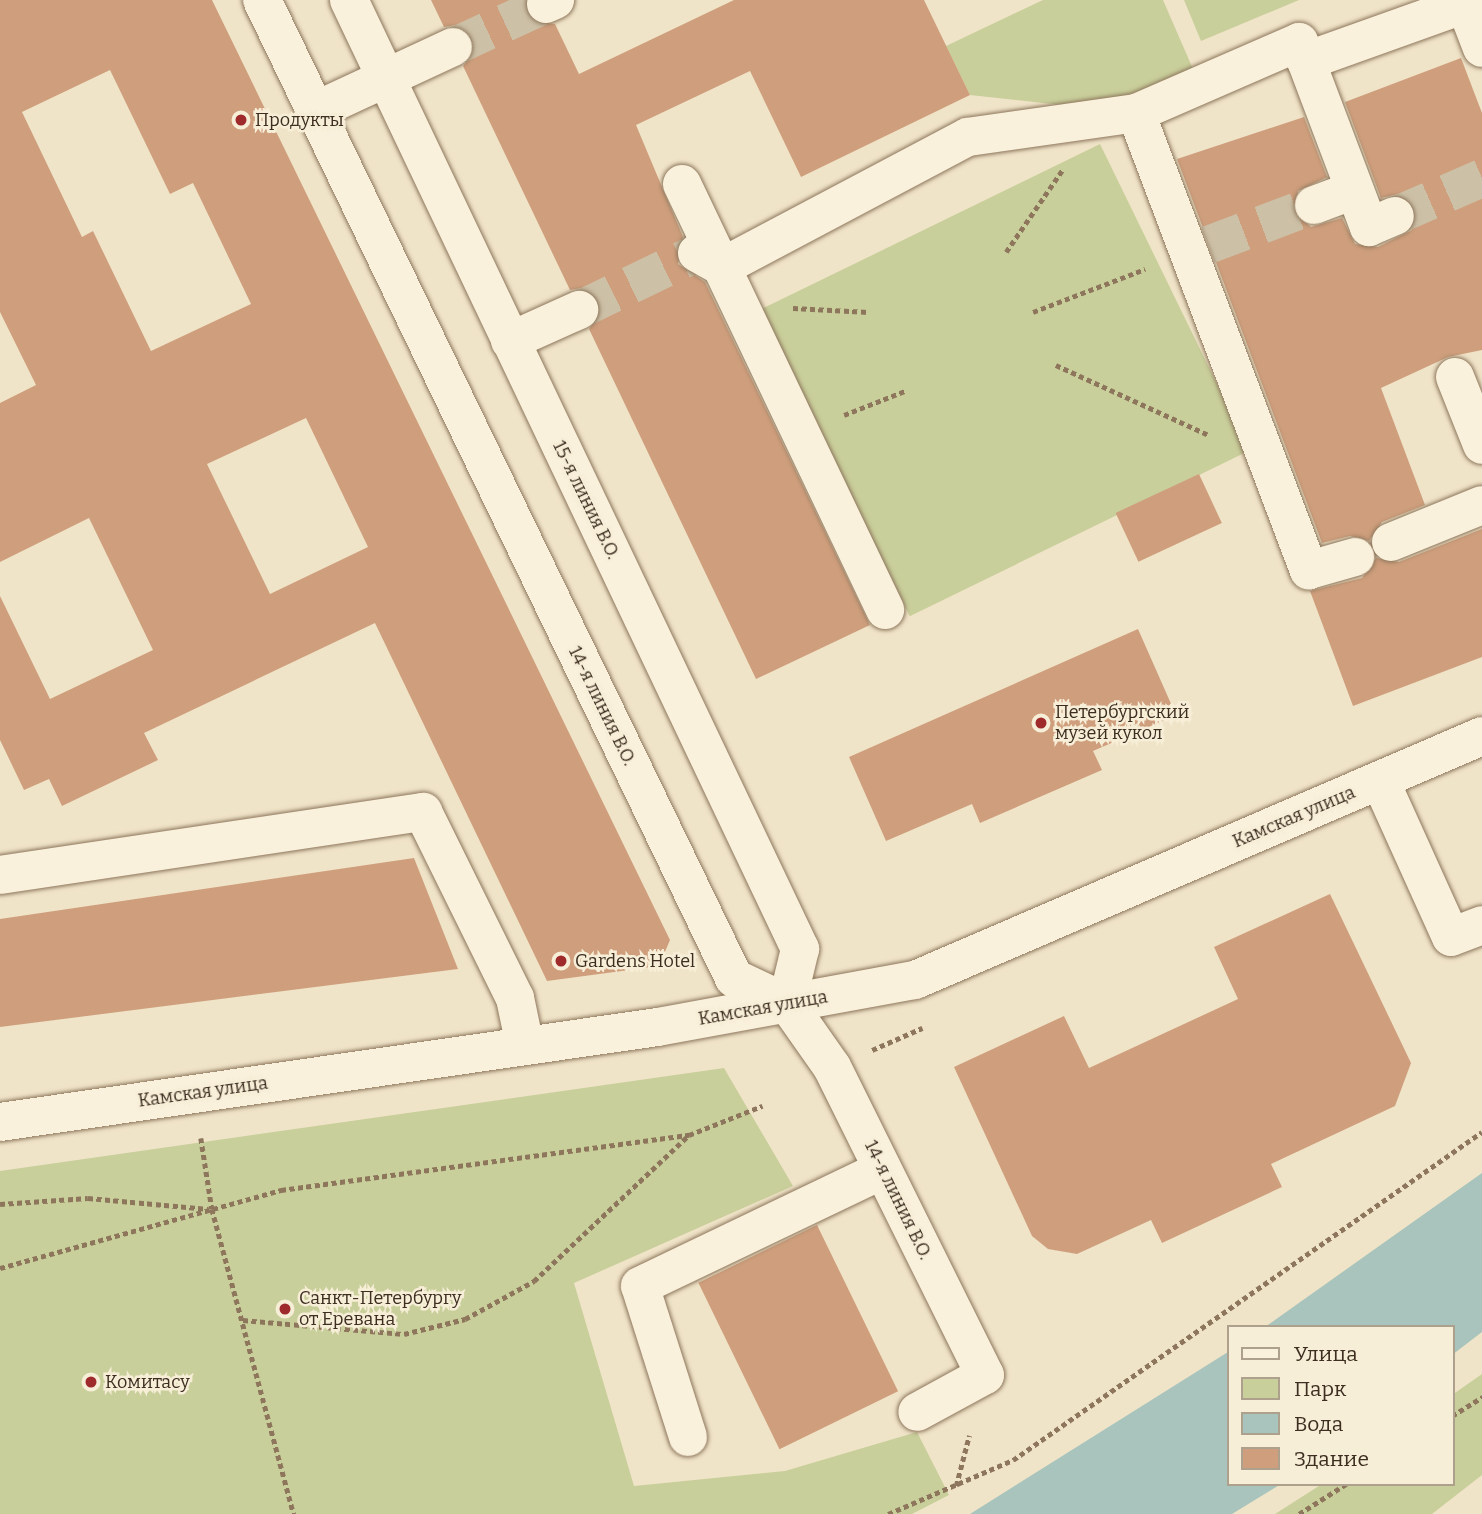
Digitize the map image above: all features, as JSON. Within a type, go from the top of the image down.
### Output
[{"type":"street","name":"14-я линия В.О.","points":[[262,0],[734,978],[787,1003],[832,1067],[985,1374],[917,1412]]},
{"type":"street","name":"15-я линия В.О.","points":[[349,0],[800,948],[787,1003]]},
{"type":"street","points":[[1306,61],[1465,4],[1482,48]]},
{"type":"street","points":[[710,260],[968,137],[1125,114],[1298,42],[1369,227],[1395,216]]},
{"type":"street","points":[[315,111],[453,47]]},
{"type":"street","points":[[1125,114],[1198,248],[1310,570],[1355,557]]},
{"type":"street","points":[[682,184],[710,260],[800,431],[885,610]]},
{"type":"street","points":[[1314,205],[1354,190]]},
{"type":"street","points":[[510,341],[579,310]]},
{"type":"street","points":[[1455,377],[1482,445]]},
{"type":"street","points":[[1391,542],[1482,505]]},
{"type":"street","name":"Камская улица","points":[[0,1122],[525,1046],[915,980],[1482,736]]},
{"type":"street","points":[[1380,780],[1451,937],[1482,925]]},
{"type":"street","points":[[0,875],[423,812],[515,998],[525,1046]]},
{"type":"street","points":[[688,1437],[640,1286],[882,1170]]},
{"type":"path","points":[[1006,252],[1072,158],[1125,114]]},
{"type":"path","points":[[1033,312],[1198,248]]},
{"type":"path","points":[[1056,365],[1221,440]]},
{"type":"path","points":[[800,431],[905,391]]},
{"type":"path","points":[[832,1067],[929,1025]]},
{"type":"path","points":[[0,1268],[212,1209],[347,1180],[689,1135],[762,1106]]},
{"type":"path","points":[[888,1514],[1013,1460],[1482,1132]]},
{"type":"path","points":[[243,1320],[404,1334],[465,1319],[534,1281],[689,1135]]},
{"type":"path","points":[[201,1136],[212,1209],[294,1514]]},
{"type":"path","points":[[0,1204],[88,1198],[212,1209]]},
{"type":"path","points":[[1454,1415],[1482,1397]]},
{"type":"path","points":[[1299,1514],[1343,1486]]},
{"type":"green space","points":[[1043,0],[1163,0],[1193,69],[1099,109],[970,95],[946,46]]},
{"type":"green space","points":[[1184,0],[1299,0],[1201,41]]},
{"type":"green space","points":[[1100,144],[1249,450],[910,616],[760,310]]},
{"type":"green space","points":[[724,1068],[793,1186],[574,1283],[634,1486],[785,1471],[917,1432],[949,1495],[912,1514],[0,1514],[0,1171]]},
{"type":"green space","points":[[1482,1374],[1482,1475],[1432,1514],[1275,1514],[1319,1486],[1454,1486],[1454,1394]]},
{"type":"water","points":[[1482,1173],[1482,1332],[1454,1353],[1454,1325],[1268,1325]]},
{"type":"water","points":[[1226,1353],[1226,1486],[1278,1486],[1232,1514],[970,1514]]},
{"type":"building","points":[[0,0],[212,0],[670,940],[659,966],[547,981],[375,623],[144,733],[158,760],[62,806],[49,779],[24,790],[0,740],[0,596],[50,699],[153,650],[89,518],[0,562],[0,403],[36,385],[0,312]],"holes":[[[110,70],[170,194],[193,183],[251,304],[151,351],[93,231],[82,237],[22,112]],[[306,418],[368,547],[270,594],[207,464]]]},
{"type":"building","points":[[431,0],[525,0],[533,21],[555,24],[579,74],[734,0],[924,0],[970,95],[801,177],[750,71],[636,125],[683,237],[678,264],[705,282],[870,625],[756,679],[589,329],[601,313],[599,300],[582,288],[570,290],[463,66],[475,50],[472,37],[456,25],[444,27]]},
{"type":"building","points":[[1461,58],[1482,113],[1482,350],[1448,357],[1381,388],[1425,505],[1382,522],[1369,541],[1350,536],[1322,543],[1177,159],[1304,117],[1327,177],[1298,191],[1294,213],[1311,227],[1342,218],[1355,244],[1378,247],[1412,230],[1415,208],[1398,194],[1381,198],[1345,102]]},
{"type":"building","points":[[1199,474],[1222,523],[1138,562],[1116,513]]},
{"type":"building","points":[[1482,529],[1482,657],[1353,706],[1310,591],[1362,578],[1376,558],[1399,562]]},
{"type":"building","name":"Петербургский музей кукол","points":[[1138,629],[1176,715],[1093,751],[1102,770],[980,823],[972,804],[886,841],[849,757]]},
{"type":"building","points":[[414,858],[458,969],[0,1027],[0,919]]},
{"type":"building","points":[[1330,894],[1411,1063],[1395,1106],[1271,1164],[1282,1187],[1162,1243],[1151,1220],[1077,1254],[1048,1249],[1032,1236],[954,1067],[1064,1016],[1089,1068],[1238,999],[1214,947]]},
{"type":"building","points":[[817,1225],[898,1391],[779,1449],[698,1283]]},
{"type":"tunnel","points":[[453,47],[546,4]]},
{"type":"tunnel","points":[[1395,216],[1482,178]]},
{"type":"tunnel","points":[[1208,245],[1314,205]]},
{"type":"tunnel","points":[[579,310],[697,253]]},
{"type":"place","name":"Продукты","points":[[241,120]]},
{"type":"place","name":"Петербургский музей кукол","points":[[1041,723]]},
{"type":"place","name":"Gardens Hotel","points":[[561,961]]},
{"type":"place","name":"Санкт-Петербургу от Еревана","points":[[285,1309]]},
{"type":"place","name":"Комитасу","points":[[91,1382]]}]
